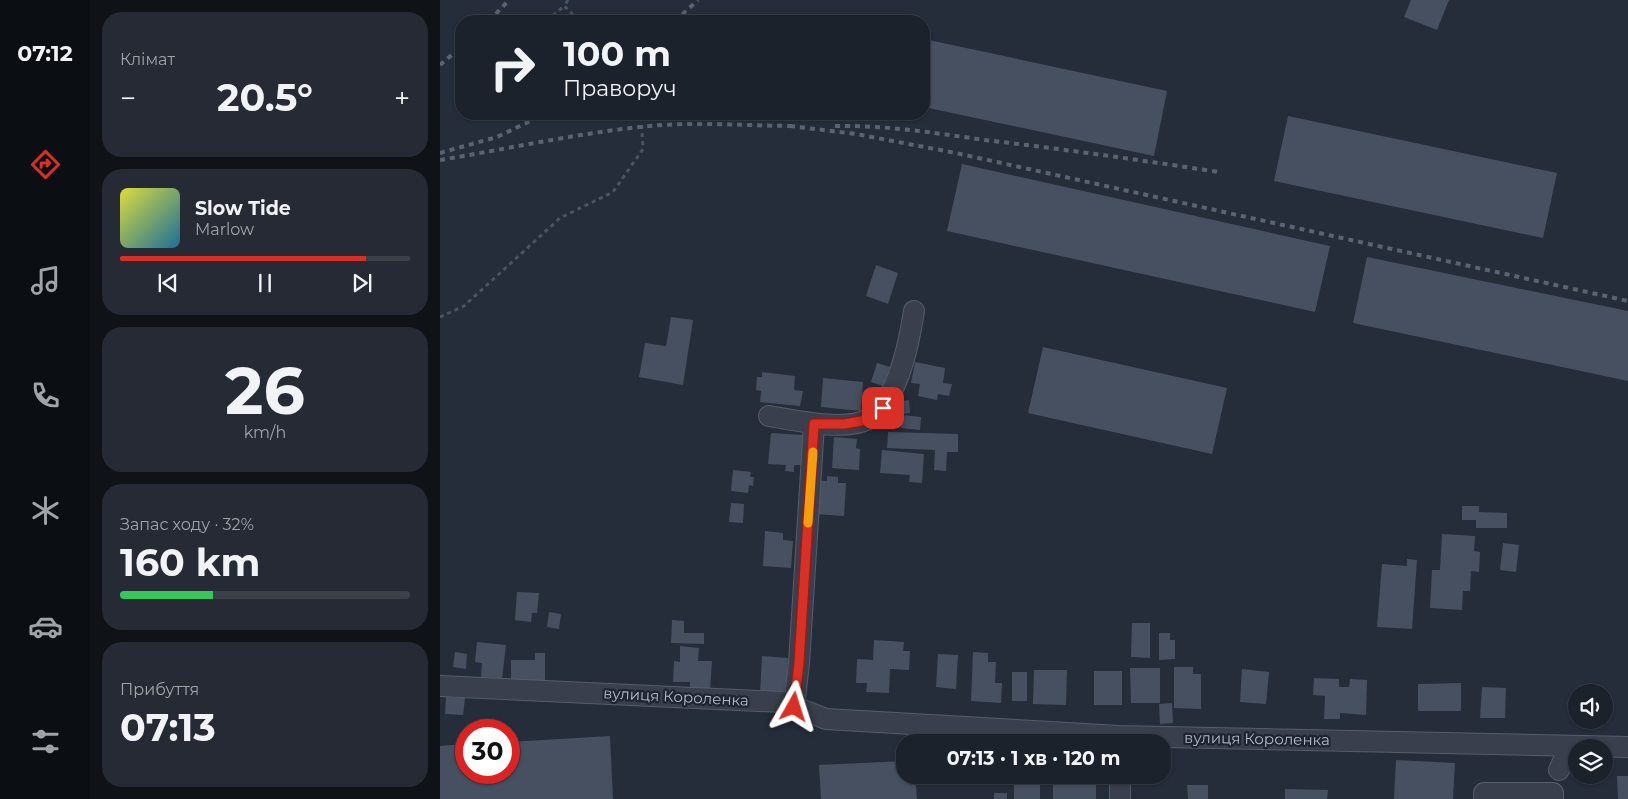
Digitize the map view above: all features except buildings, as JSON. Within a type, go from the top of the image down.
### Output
[{"type":"street","points":[[769,416],[814,424],[844,424],[867,420],[883,408],[897,378],[910,337],[914,311]]},
{"type":"street","points":[[794,707],[799,663],[814,424]]},
{"type":"street","name":"вулиця Короленка","points":[[440,686],[782,702],[826,718],[1050,734]]},
{"type":"street","name":"вулиця Короленка","points":[[1171,740],[1568,746]]},
{"type":"street","name":"вулиця Короленка","points":[[1613,747],[1628,747]]},
{"type":"street","points":[[1559,770],[1568,750]]},
{"type":"street","points":[[1120,784],[1120,799]]},
{"type":"street","points":[[1484,799],[1484,793],[1553,793],[1553,799]]},
{"type":"path","points":[[554,15],[568,0]]},
{"type":"path","points":[[564,6],[574,15]]},
{"type":"path","points":[[440,318],[464,306],[560,218],[613,192],[643,149],[642,120]]},
{"type":"railway","points":[[495,15],[509,0]]},
{"type":"railway","points":[[682,15],[698,0]]},
{"type":"railway","points":[[440,65],[455,52]]},
{"type":"railway","points":[[440,153],[497,137],[532,120]]},
{"type":"railway","points":[[440,160],[578,136],[661,125],[797,126]]},
{"type":"railway","points":[[790,126],[856,134],[956,153],[1628,301]]},
{"type":"railway","points":[[835,126],[891,128],[929,132],[1218,172]]},
{"type":"slow traffic","points":[[808,523],[813,452]]},
{"type":"route","points":[[794,707],[799,663],[814,424],[844,424],[867,420],[883,408]]}]
